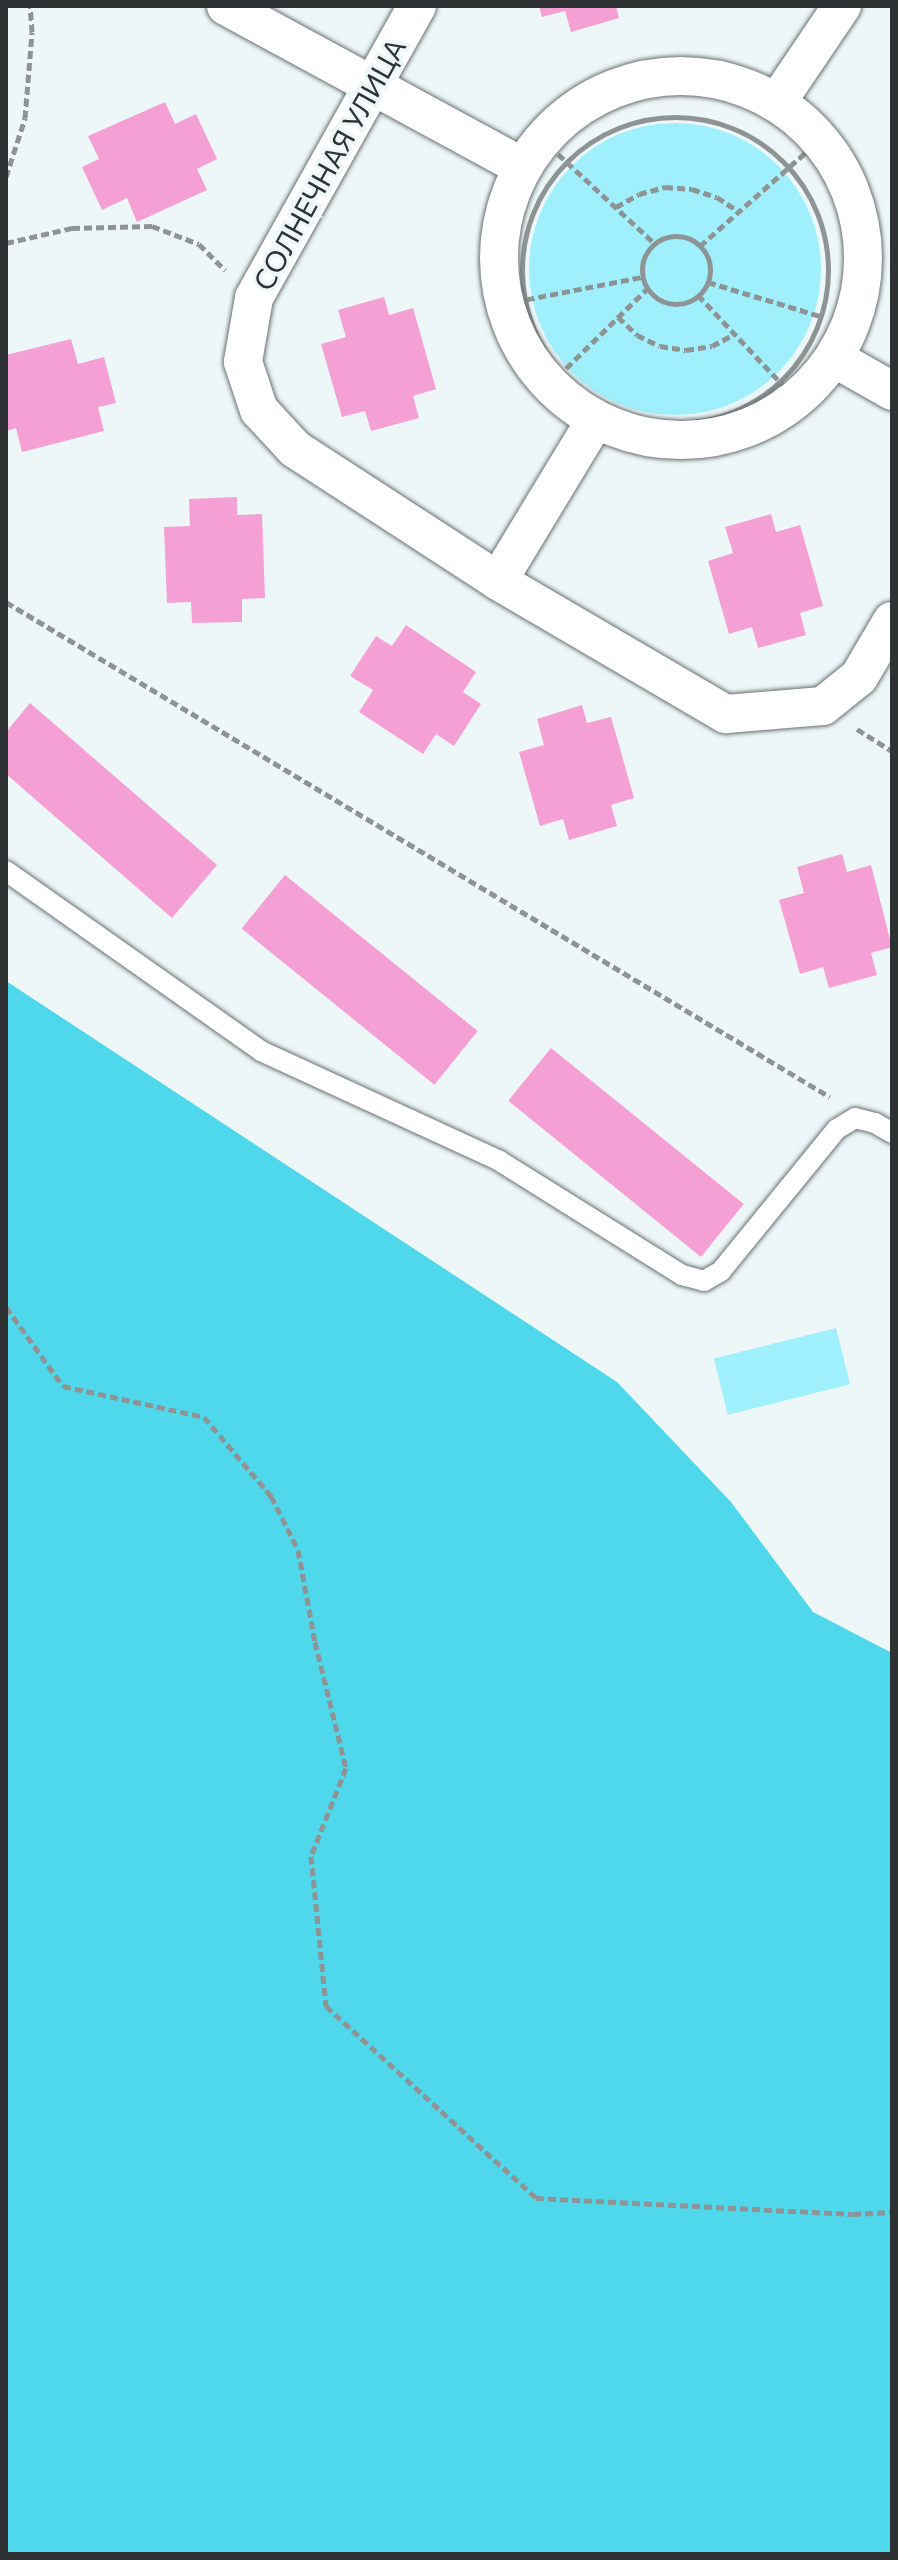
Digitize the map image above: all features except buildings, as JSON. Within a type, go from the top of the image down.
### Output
[{"type":"street","points":[[226,6],[370,85],[544,156]]},
{"type":"street","name":"СОЛНЕЧНАЯ УЛИЦА","points":[[417,6],[370,85],[254,298],[243,362],[259,410],[295,449],[498,581],[726,714],[823,706],[859,677],[892,621]]},
{"type":"street","points":[[777,102],[842,6]]},
{"type":"street","points":[[684,75],[733,82],[777,102],[820,140],[843,173],[861,218],[865,267],[835,334],[765,421],[721,436],[675,441],[628,433],[596,419],[521,347],[514,301],[498,257],[504,210],[544,156],[551,128],[590,99],[636,81],[684,75]]},
{"type":"street","points":[[835,334],[892,391]]},
{"type":"street","points":[[498,581],[596,419]]},
{"type":"lane","points":[[6,871],[261,1051],[498,1160],[682,1275],[704,1281],[721,1271],[837,1129],[855,1118],[875,1123],[892,1133]]},
{"type":"path","points":[[6,177],[25,118],[32,32],[30,6]]},
{"type":"path","points":[[544,156],[625,124],[684,116],[714,121],[742,132],[789,167],[808,192],[820,220],[827,249],[835,334]]},
{"type":"path","points":[[700,246],[820,140]]},
{"type":"path","points":[[544,156],[616,207],[654,243]]},
{"type":"path","points":[[544,156],[537,202],[526,231],[514,301],[529,320],[554,378],[607,408],[636,419],[666,423],[725,415],[788,391]]},
{"type":"path","points":[[616,207],[639,194],[665,187],[692,189],[717,197],[739,212]]},
{"type":"path","points":[[6,243],[72,228],[152,226],[199,244],[254,298]]},
{"type":"path","points":[[678,236],[700,246],[707,257],[708,282],[698,295],[680,304],[667,303],[647,289],[642,277],[642,265],[654,243],[678,236]]},
{"type":"path","points":[[514,301],[642,277]]},
{"type":"path","points":[[708,282],[835,334]]},
{"type":"path","points":[[554,378],[647,289]]},
{"type":"path","points":[[698,295],[788,391]]},
{"type":"path","points":[[618,317],[637,335],[660,346],[686,350],[712,346],[735,334]]},
{"type":"path","points":[[788,391],[797,363],[835,334]]},
{"type":"path","points":[[6,602],[831,1097],[855,1118]]},
{"type":"path","points":[[6,1307],[63,1386],[204,1417],[271,1496],[298,1550],[315,1642],[346,1768],[311,1856],[326,2006],[536,2198],[853,2214],[892,2212]]},
{"type":"shaded area","points":[[675,123],[717,129],[744,140],[768,156],[788,176],[804,200],[815,227],[821,269],[815,311],[804,338],[788,362],[768,382],[744,398],[717,409],[675,415],[633,409],[606,398],[582,382],[562,362],[546,338],[535,311],[529,269],[535,227],[546,200],[562,176],[582,156],[606,140],[633,129]]},
{"type":"shaded area","points":[[6,981],[617,1382],[731,1502],[813,1612],[892,1653],[892,2554],[6,2554]]},
{"type":"shaded area","points":[[836,1328],[850,1384],[728,1415],[714,1358]]}]
